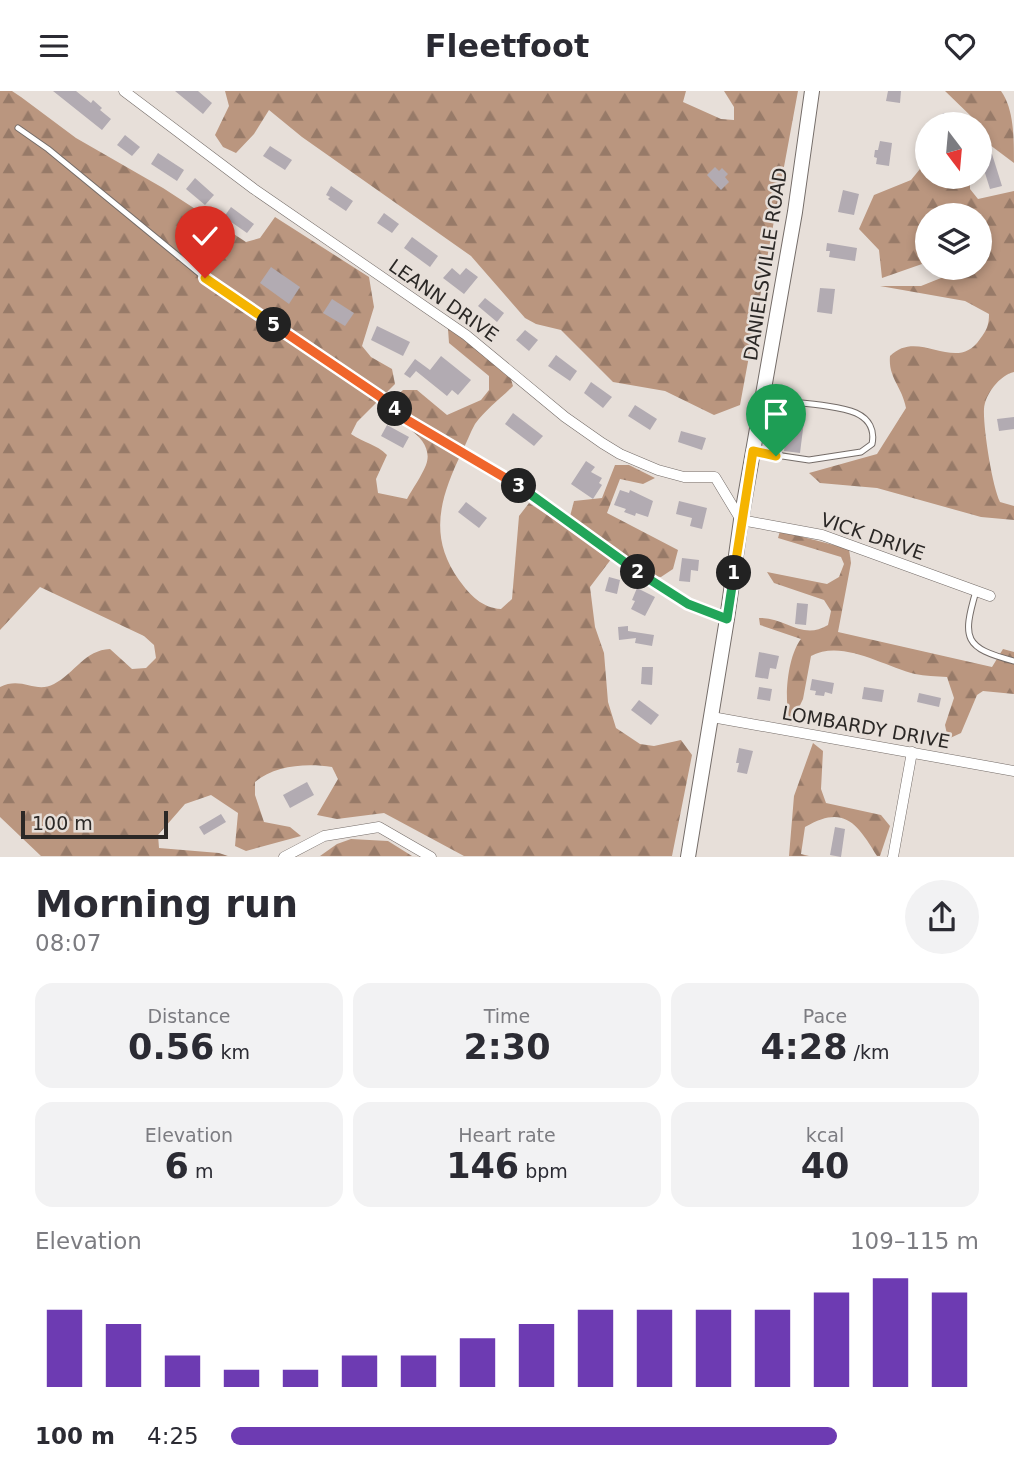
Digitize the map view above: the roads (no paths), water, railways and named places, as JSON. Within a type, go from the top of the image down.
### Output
[{"type":"main road","name":"DANIELSVILLE ROAD","points":[[688,856],[741,520],[795,212],[812,91]]},
{"type":"street","name":"LEANN DRIVE","points":[[124,91],[254,189],[466,335],[565,417],[602,443],[658,470],[684,477],[715,477],[741,520]]},
{"type":"street","name":"VICK DRIVE","points":[[741,520],[822,535],[990,596]]},
{"type":"street","name":"LOMBARDY DRIVE","points":[[712,717],[1014,771]]},
{"type":"street","points":[[893,856],[912,752]]},
{"type":"street","points":[[284,856],[324,836],[379,827],[431,856]]},
{"type":"lane","points":[[18,128],[48,149],[205,278],[379,396],[407,420],[527,491],[629,566],[688,604],[727,619]]},
{"type":"lane","points":[[753,451],[809,460],[861,452],[872,444],[874,436],[873,429],[857,414],[841,409],[762,399]]},
{"type":"lane","points":[[975,591],[967,624],[969,637],[976,647],[985,653],[1014,661]]}]
